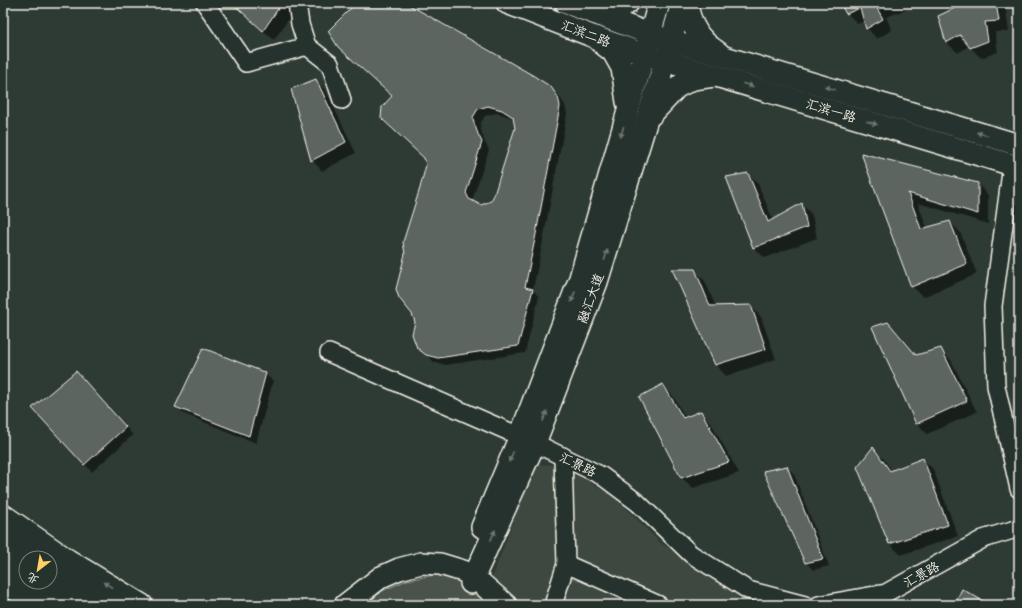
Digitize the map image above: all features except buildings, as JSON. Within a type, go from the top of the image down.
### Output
[{"type":"main road","name":"汇滨二路","points":[[508,3],[592,36],[644,54]]},
{"type":"main road","name":"汇滨二路","points":[[566,3],[650,34]]},
{"type":"main road","points":[[594,13],[628,3]]},
{"type":"main road","name":"融汇大道","points":[[527,440],[580,278],[659,3]]},
{"type":"main road","name":"融汇大道","points":[[467,577],[597,282],[682,3]]},
{"type":"main road","points":[[687,3],[689,13],[696,30],[706,43],[724,57]]},
{"type":"main road","name":"汇滨一路","points":[[650,34],[1019,145]]},
{"type":"main road","points":[[592,36],[613,52],[622,68],[629,111]]},
{"type":"main road","name":"汇滨一路","points":[[644,54],[1016,166]]},
{"type":"main road","points":[[647,120],[677,87],[693,79],[716,76]]},
{"type":"main road","points":[[3,515],[68,560],[142,605]]},
{"type":"main road","points":[[3,538],[20,550]]},
{"type":"main road","points":[[3,561],[18,572]]},
{"type":"main road","points":[[345,605],[381,577],[399,569],[421,564],[440,564],[467,577],[506,605]]},
{"type":"main road","points":[[356,605],[382,584],[403,574],[422,570],[439,570],[467,577],[485,592],[496,605]]},
{"type":"main road","points":[[58,576],[106,605]]},
{"type":"main road","points":[[3,581],[36,605]]},
{"type":"main road","points":[[44,590],[68,605]]},
{"type":"street","points":[[205,3],[246,63],[307,46]]},
{"type":"street","points":[[297,3],[300,24],[307,46],[330,64],[342,100]]},
{"type":"street","points":[[1016,166],[993,306],[996,386],[1019,489]]},
{"type":"street","name":"汇景路","points":[[329,353],[563,456],[602,476],[638,503],[691,554],[748,590],[805,605]]},
{"type":"street","points":[[553,605],[566,564],[563,456]]},
{"type":"street","name":"汇景路","points":[[818,605],[886,593],[984,539],[1019,528]]},
{"type":"street","points":[[566,564],[659,605]]},
{"type":"shaded area","points":[[535,464],[560,465],[615,497],[659,542],[755,605],[517,605],[516,599],[492,578]]},
{"type":"shaded area","points":[[440,574],[457,579],[478,592],[490,605],[366,605],[382,591],[407,580]]}]
